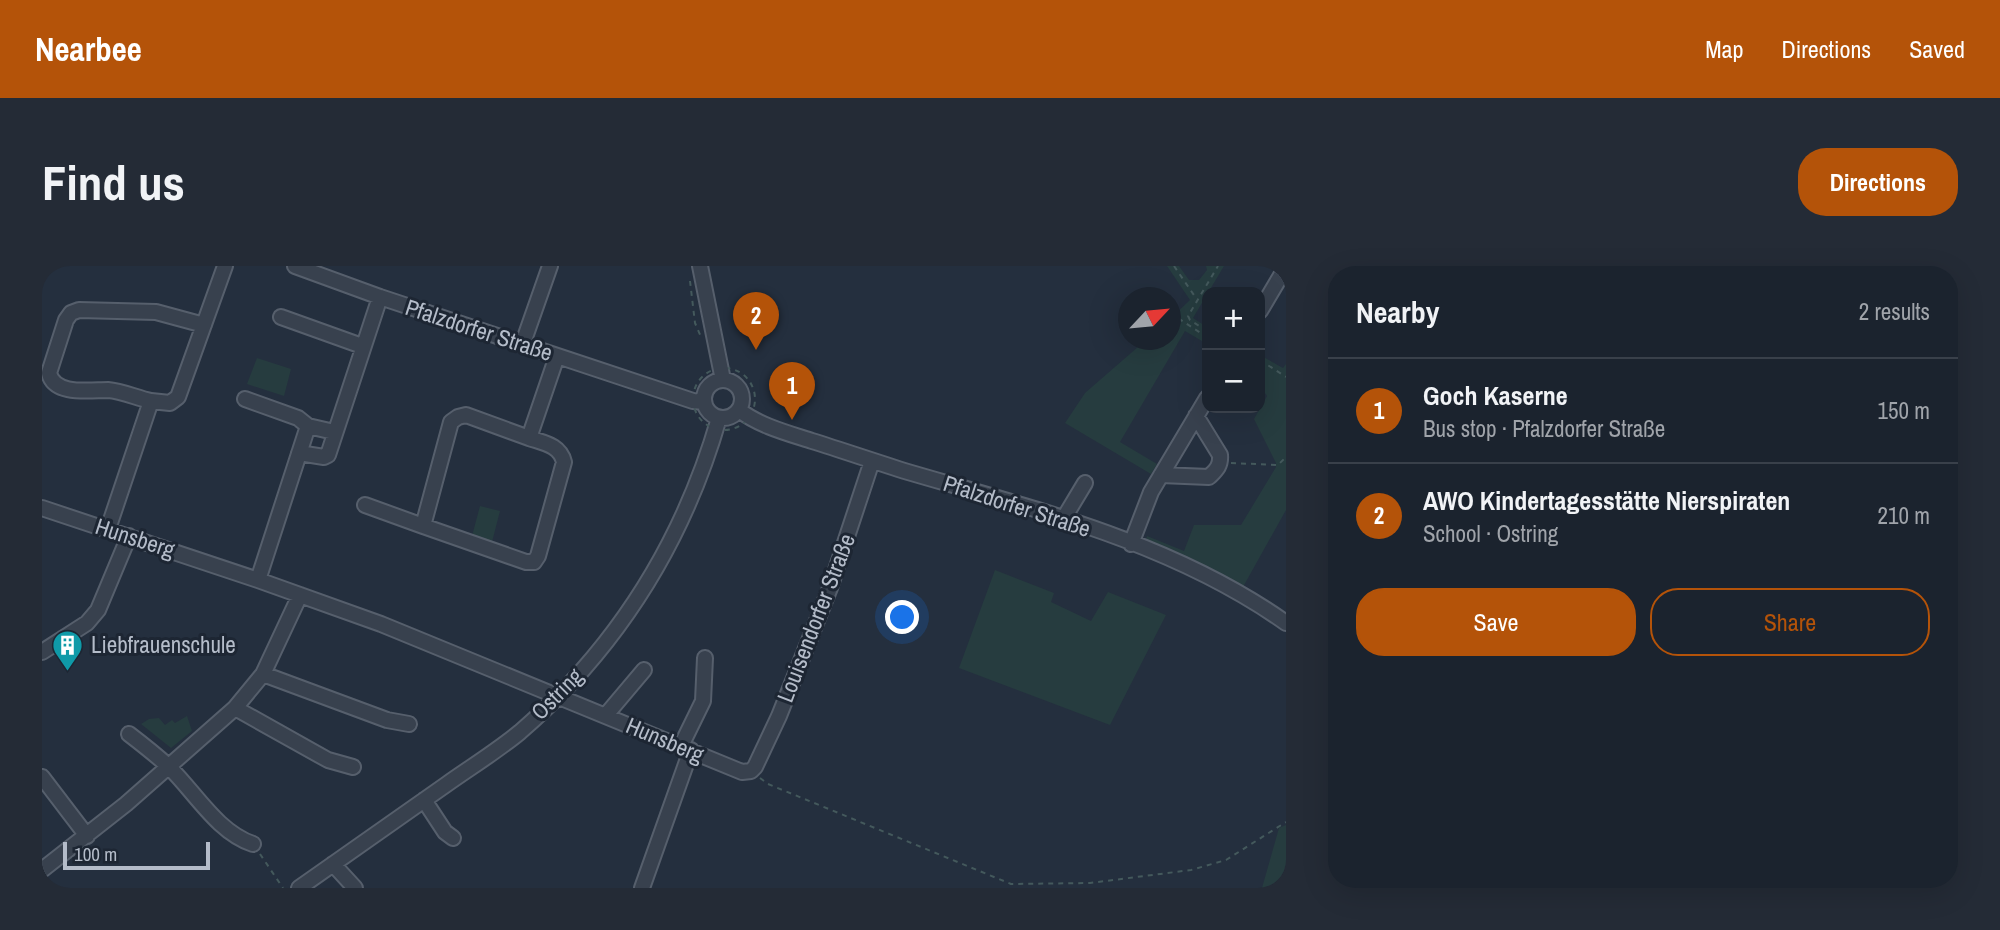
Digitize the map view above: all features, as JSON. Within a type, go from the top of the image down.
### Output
[{"type":"street","points":[[204,325],[156,312],[79,310],[71,313],[66,320],[49,373],[51,380],[57,385],[83,392],[110,390],[170,403],[178,397],[204,325],[225,266]]},
{"type":"street","name":"Pfalzdorfer Straße","points":[[295,266],[325,271],[380,297],[699,401]]},
{"type":"street","points":[[523,343],[550,266]]},
{"type":"street","points":[[700,266],[721,374],[737,386],[741,393],[744,414],[717,424],[699,401],[721,374]]},
{"type":"street","points":[[1265,305],[1281,285],[1286,267]]},
{"type":"street","points":[[299,453],[324,457],[328,455],[380,297]]},
{"type":"street","points":[[281,317],[362,346]]},
{"type":"street","points":[[529,438],[557,356]]},
{"type":"street","points":[[245,399],[298,418],[308,426],[334,432]]},
{"type":"street","points":[[108,529],[151,401]]},
{"type":"street","points":[[1131,544],[1151,492],[1202,406]]},
{"type":"street","name":"Pfalzdorfer Straße","points":[[744,414],[872,461],[1064,518],[1172,559],[1228,586],[1286,623]]},
{"type":"street","points":[[365,505],[423,526],[526,562],[534,562],[538,556],[564,462],[562,453],[556,448],[466,415],[458,417],[452,422],[423,526]]},
{"type":"street","points":[[1161,475],[1209,477],[1220,463],[1220,456],[1196,416]]},
{"type":"street","name":"Ostring","points":[[299,888],[518,733],[559,695],[602,648],[660,565],[692,495],[717,424]]},
{"type":"street","points":[[258,580],[308,426]]},
{"type":"street","name":"Louisendorfer Straße","points":[[751,771],[759,760],[779,716],[830,589],[872,461]]},
{"type":"street","points":[[1064,518],[1085,483]]},
{"type":"street","name":"Hunsberg","points":[[42,508],[381,624],[742,772],[751,771]]},
{"type":"street","points":[[42,652],[87,623],[98,610],[129,536]]},
{"type":"street","points":[[42,870],[87,836],[235,708],[263,674],[300,596]]},
{"type":"street","points":[[642,888],[702,701],[705,658]]},
{"type":"street","points":[[606,715],[644,670]]},
{"type":"street","points":[[263,674],[387,720],[409,724]]},
{"type":"street","points":[[235,708],[328,760],[353,767]]},
{"type":"street","points":[[129,734],[168,767],[224,827],[241,840],[253,844]]},
{"type":"street","points":[[42,777],[87,836]]},
{"type":"street","points":[[424,800],[445,832],[453,838]]},
{"type":"street","points":[[333,864],[355,888]]},
{"type":"path","points":[[1174,266],[1197,299]]},
{"type":"path","points":[[1202,328],[1189,320],[1188,316],[1218,266]]},
{"type":"path","points":[[690,278],[695,323],[701,335]]},
{"type":"path","points":[[1181,320],[1202,334]]},
{"type":"path","points":[[1265,363],[1286,377]]},
{"type":"path","points":[[732,368],[746,376],[755,391],[755,408],[744,414],[732,430],[700,419],[699,401],[694,390],[706,373],[721,374],[732,368]]},
{"type":"path","points":[[1220,463],[1278,465],[1286,457]]},
{"type":"path","points":[[751,771],[768,784],[1011,884],[1090,883],[1191,870],[1226,860],[1286,822]]},
{"type":"path","points":[[253,844],[283,888]]},
{"type":"path","points":[[1011,884],[1013,888]]},
{"type":"green space","points":[[1167,266],[1179,266],[1189,280],[1199,280],[1207,270],[1206,266],[1224,266],[1211,287],[1202,287],[1202,303],[1193,318],[1202,324],[1202,341],[1185,331],[1181,338],[1181,309],[1190,300]]},
{"type":"green space","points":[[1134,350],[1174,350],[1120,442],[1157,464],[1151,474],[1065,423],[1085,393]]},
{"type":"green space","points":[[257,358],[291,369],[284,396],[247,384]]},
{"type":"green space","points":[[1265,358],[1283,368],[1286,364],[1286,510],[1243,587],[1286,613],[1286,618],[1145,544],[1147,536],[1184,551],[1194,525],[1241,525],[1276,467],[1254,419],[1257,413],[1265,413]]},
{"type":"green space","points":[[480,506],[500,511],[492,542],[472,536]]},
{"type":"green space","points":[[995,570],[1054,593],[1051,602],[1091,621],[1108,592],[1166,615],[1110,725],[959,668]]},
{"type":"green space","points":[[187,716],[192,731],[171,748],[141,724],[149,719],[159,718],[165,725]]},
{"type":"green space","points":[[1286,825],[1286,888],[1262,888],[1279,828]]},
{"type":"place","name":"AWO Kindertagesstätte Nierspiraten","points":[[756,350]]},
{"type":"place","name":"Goch Kaserne","points":[[792,420]]},
{"type":"place","name":"Liebfrauenschule","points":[[68,672]]}]
